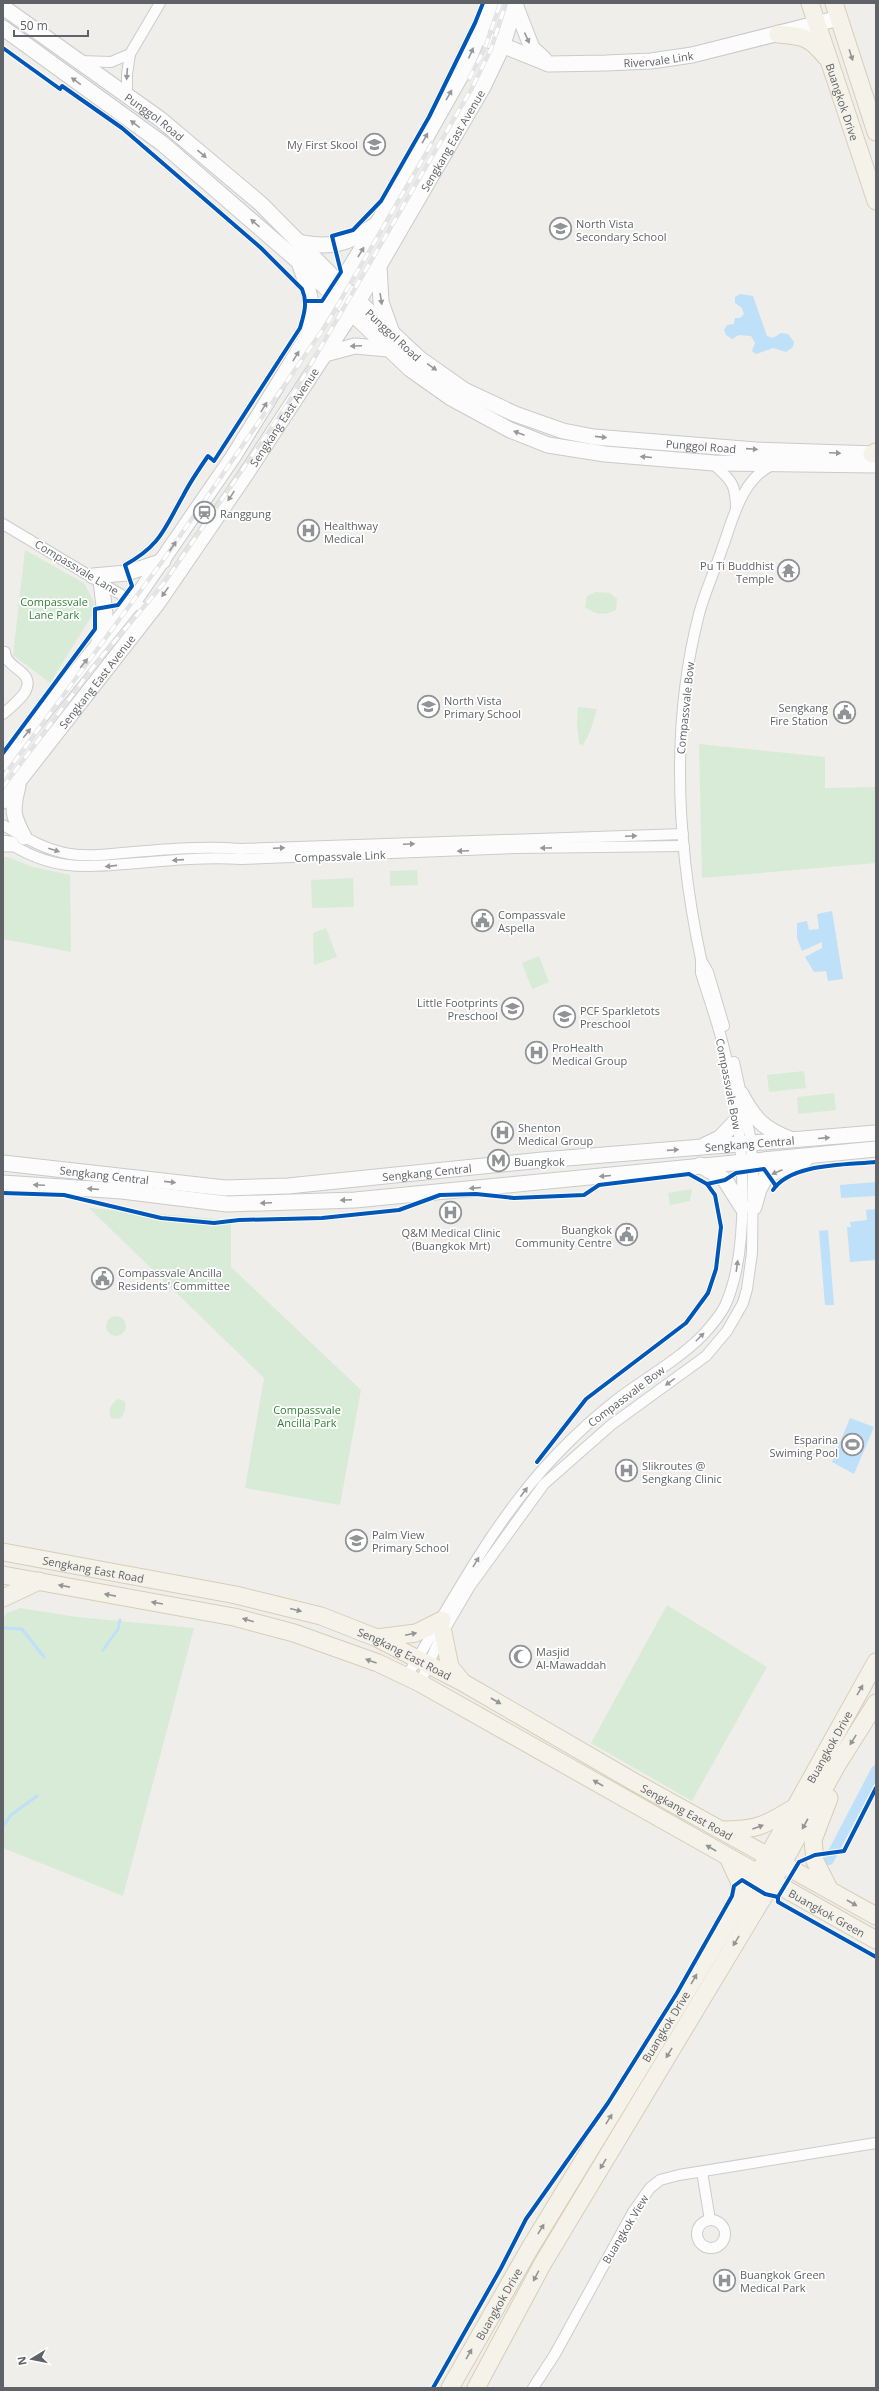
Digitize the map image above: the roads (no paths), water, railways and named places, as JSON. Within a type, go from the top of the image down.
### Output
[{"type":"main road","name":"Sengkang East Avenue","points":[[3,762],[134,601],[163,561],[233,457],[338,291],[377,224],[464,70],[492,3]]},
{"type":"main road","name":"Buangkok Drive","points":[[810,3],[876,201]]},
{"type":"main road","name":"Sengkang East Avenue","points":[[3,801],[150,612],[219,514],[325,354],[355,307],[483,86],[502,47],[516,5]]},
{"type":"main road","points":[[516,5],[532,48],[549,64]]},
{"type":"main road","name":"Punggol Road","points":[[3,7],[160,119],[233,180],[261,204],[298,242],[338,291]]},
{"type":"main road","name":"Rivervale Link","points":[[479,36],[502,47],[549,64],[651,61],[692,55],[817,24],[836,11]]},
{"type":"main road","name":"Buangkok Drive","points":[[836,11],[876,132]]},
{"type":"main road","name":"Punggol Road","points":[[3,28],[163,144],[298,261],[338,291],[355,307],[388,349],[434,387],[451,398],[510,430],[548,445],[605,454],[712,463],[775,464],[875,456]]},
{"type":"main road","points":[[778,34],[803,36],[811,41],[830,62]]},
{"type":"main road","points":[[298,242],[314,245],[334,245],[359,236],[377,224]]},
{"type":"main road","points":[[298,261],[311,297],[312,315],[310,334]]},
{"type":"main road","points":[[379,264],[382,302],[392,332]]},
{"type":"main road","name":"Punggol Road","points":[[355,307],[392,332],[420,359],[464,390],[514,414],[562,431],[615,439],[756,450],[875,456]]},
{"type":"main road","points":[[325,354],[355,346],[388,349]]},
{"type":"main road","points":[[97,647],[105,614],[97,578],[127,573],[163,561]]},
{"type":"main road","points":[[21,778],[13,806],[14,820],[24,837]]},
{"type":"main road","points":[[741,1094],[751,1114],[763,1125],[793,1141]]},
{"type":"main road","points":[[697,1149],[720,1138],[737,1120]]},
{"type":"main road","name":"Sengkang Central","points":[[3,1163],[226,1188],[288,1186],[542,1160],[697,1149],[876,1133]]},
{"type":"main road","name":"Sengkang Central","points":[[3,1183],[122,1191],[227,1204],[355,1200],[700,1165],[876,1149]]},
{"type":"main road","points":[[700,1165],[725,1180],[748,1207],[767,1175],[826,1153]]},
{"type":"main road","points":[[3,1538],[25,1556]]},
{"type":"main road","name":"Sengkang East Road","points":[[3,1552],[236,1595],[321,1616],[377,1638],[462,1682],[767,1856]]},
{"type":"main road","name":"Sengkang East Road","points":[[3,1575],[234,1617],[294,1633],[414,1679],[758,1874]]},
{"type":"main road","points":[[3,1598],[39,1581]]},
{"type":"main road","points":[[377,1638],[416,1633],[442,1626],[450,1667],[462,1682]]},
{"type":"main road","name":"Buangkok Drive","points":[[450,2388],[530,2248],[675,2013],[758,1874],[876,1662]]},
{"type":"main road","name":"Buangkok Drive","points":[[476,2388],[543,2263],[773,1881],[837,1765],[876,1702]]},
{"type":"main road","points":[[829,1889],[816,1861],[813,1840],[833,1786],[837,1765]]},
{"type":"main road","points":[[720,1830],[749,1830],[770,1822],[793,1809]]},
{"type":"main road","name":"Buangkok Green","points":[[767,1856],[876,1916]]},
{"type":"main road","points":[[728,1857],[740,1882],[740,1902]]},
{"type":"main road","name":"Buangkok Green","points":[[758,1874],[773,1881],[876,1940]]},
{"type":"main road","points":[[756,1908],[786,1896],[800,1897]]},
{"type":"street","points":[[127,95],[127,74],[130,54],[160,3]]},
{"type":"street","points":[[79,61],[111,62],[130,54]]},
{"type":"street","name":"Compassvale Bow","points":[[712,463],[728,476],[732,482],[736,510]]},
{"type":"street","name":"Compassvale Bow","points":[[442,1626],[531,1500],[544,1484],[611,1425],[706,1356],[727,1331],[743,1303],[747,1289],[752,1253],[741,1094],[710,978],[701,959],[694,928],[684,846],[679,754],[690,656],[704,598],[736,510],[755,477],[762,470],[775,464]]},
{"type":"street","name":"Compassvale Lane","points":[[3,524],[97,578],[150,612]]},
{"type":"street","points":[[3,714],[25,692],[27,684],[24,674],[8,662],[5,652]]},
{"type":"street","name":"Compassvale Link","points":[[3,825],[43,846],[70,854],[100,855],[216,847],[248,849],[683,834]]},
{"type":"street","name":"Compassvale Link","points":[[6,842],[50,862],[87,868],[212,858],[241,859],[515,848],[684,846]]},
{"type":"street","name":"Compassvale Bow","points":[[701,959],[701,973],[726,1053],[737,1120],[745,1144]]},
{"type":"street","name":"Compassvale Bow","points":[[414,1679],[500,1522],[556,1455],[580,1430],[619,1398],[694,1344],[727,1304],[735,1278],[748,1207]]},
{"type":"street","name":"Compassvale Bow","points":[[580,1430],[591,1431],[611,1425]]},
{"type":"street","points":[[556,1455],[571,1448],[580,1452]]},
{"type":"street","name":"Compassvale Bow","points":[[414,1679],[423,1661]]},
{"type":"street","name":"Buangkok View","points":[[534,2388],[555,2354],[633,2212],[650,2188],[660,2180],[876,2143]]},
{"type":"street","points":[[702,2172],[710,2220]]},
{"type":"water","points":[[740,294],[753,296],[767,336],[773,338],[781,333],[788,334],[794,342],[793,347],[786,352],[773,348],[756,354],[752,351],[755,343],[751,336],[739,335],[732,339],[726,335],[724,330],[727,325],[734,324],[735,318],[740,318],[744,314],[742,308],[735,303],[735,297]]},
{"type":"water","points":[[832,911],[843,979],[828,981],[826,971],[814,972],[805,957],[822,948],[822,942],[802,951],[797,938],[797,923],[807,921],[809,930],[819,929],[817,914]]},
{"type":"water","points":[[876,1182],[876,1196],[841,1198],[840,1185]]},
{"type":"water","points":[[876,1209],[876,1260],[850,1262],[847,1227],[851,1227],[850,1222],[867,1220],[866,1210]]},
{"type":"water","points":[[828,1230],[834,1305],[825,1305],[819,1231]]},
{"type":"water","name":"Esparina Swiming Pool","points":[[850,1418],[874,1427],[854,1474],[832,1462]]},
{"type":"waterway","points":[[103,1650],[118,1629],[120,1620]]},
{"type":"waterway","points":[[3,1628],[22,1629],[44,1657]]},
{"type":"waterway","points":[[829,1860],[876,1770]]},
{"type":"waterway","points":[[3,1826],[11,1815],[37,1796]]},
{"type":"railway","points":[[3,787],[97,662],[164,583],[287,405],[472,88],[491,49],[506,3]]},
{"type":"railway","points":[[469,79],[485,48],[500,4]]},
{"type":"railway","points":[[3,777],[164,559],[328,322],[432,143]]},
{"type":"place","name":"My First Skool","points":[[374,144]]},
{"type":"place","name":"North Vista Secondary School","points":[[561,229]]},
{"type":"place","name":"Ranggung","points":[[205,513]]},
{"type":"place","name":"Healthway Medical","points":[[309,531]]},
{"type":"place","name":"Pu Ti Buddhist Temple","points":[[789,571]]},
{"type":"place","name":"North Vista Primary School","points":[[428,706]]},
{"type":"place","name":"Sengkang Fire Station","points":[[844,713]]},
{"type":"place","name":"Compassvale Aspella","points":[[483,920]]},
{"type":"place","name":"Little Footprints Preschool","points":[[513,1008]]},
{"type":"place","name":"PCF Sparkletots Preschool","points":[[564,1016]]},
{"type":"place","name":"ProHealth Medical Group","points":[[537,1053]]},
{"type":"place","name":"Shenton Medical Group","points":[[503,1133]]},
{"type":"place","name":"Buangkok","points":[[499,1161]]},
{"type":"place","name":"Q&M Medical Clinic (Buangkok Mrt)","points":[[451,1212]]},
{"type":"place","name":"Buangkok Community Centre","points":[[627,1235]]},
{"type":"place","name":"Compassvale Ancilla Residents' Committee","points":[[103,1278]]},
{"type":"place","name":"Esparina Swiming Pool","points":[[853,1445]]},
{"type":"place","name":"Slikroutes @ Sengkang Clinic","points":[[627,1471]]},
{"type":"place","name":"Palm View Primary School","points":[[356,1540]]},
{"type":"place","name":"Masjid Al-Mawaddah","points":[[521,1657]]},
{"type":"place","name":"Buangkok Green Medical Park","points":[[725,2280]]},
{"type":"park label","name":"Compassvale Lane Park","points":[[54,607]]},
{"type":"park label","name":"Compassvale Ancilla Park","points":[[307,1415]]}]
